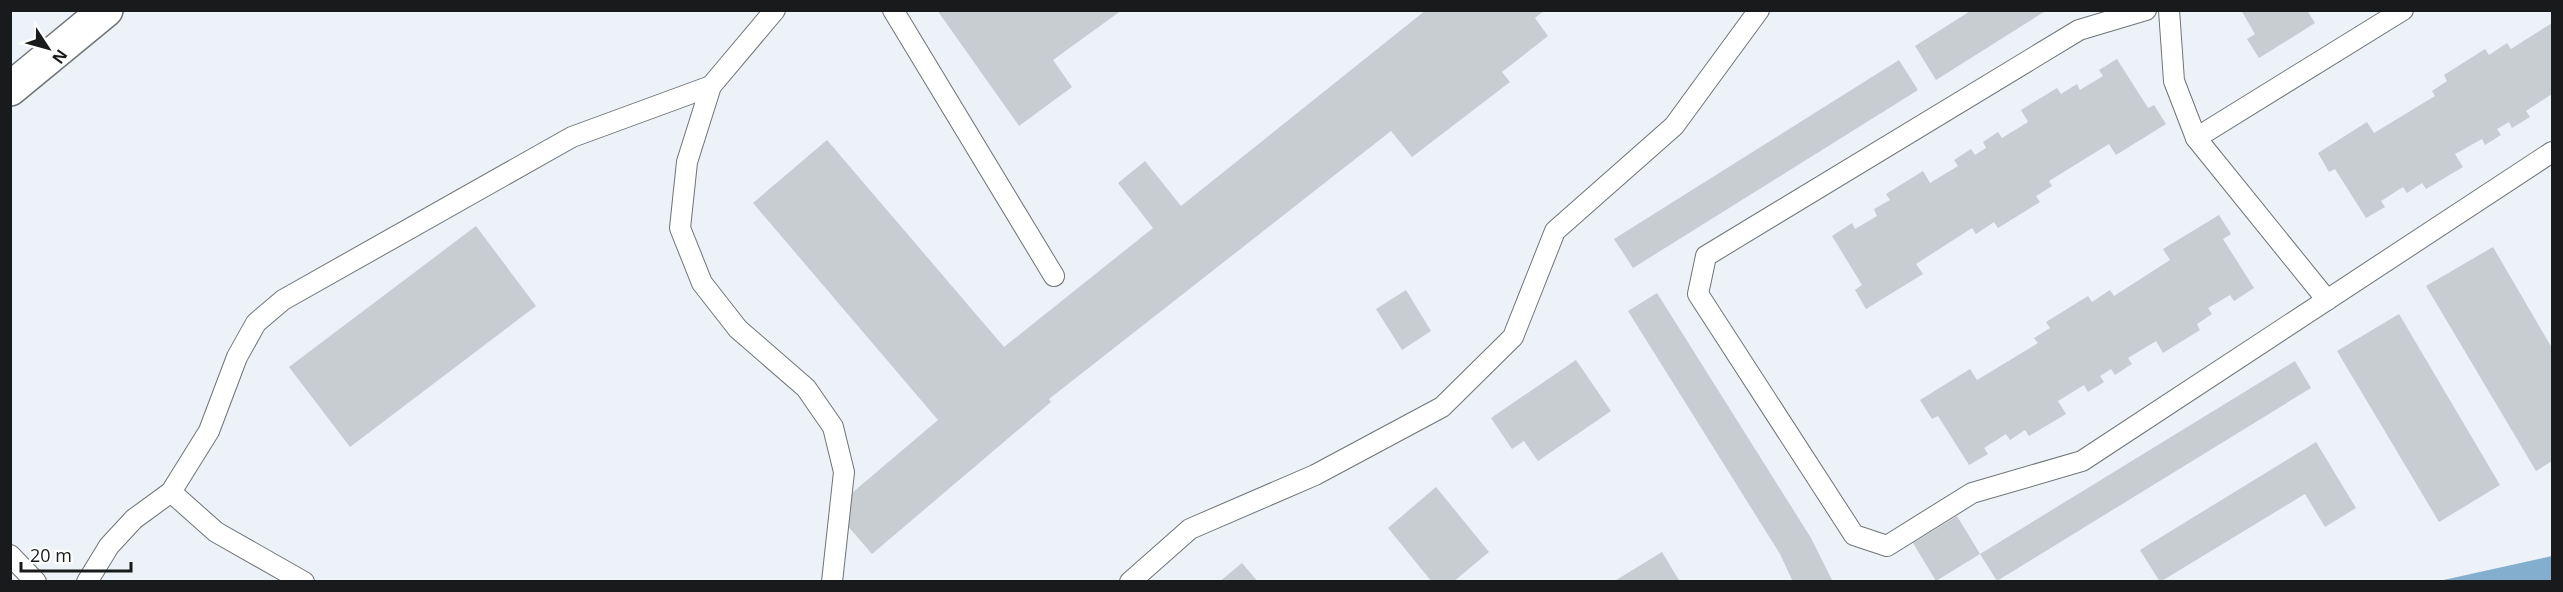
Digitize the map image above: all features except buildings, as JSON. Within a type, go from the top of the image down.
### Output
[{"type":"street","points":[[10,89],[106,10]]},
{"type":"lane","points":[[775,10],[711,86],[687,162],[680,228],[702,284],[738,329],[806,388],[833,427],[844,472],[832,582]]},
{"type":"lane","points":[[893,10],[1053,276]]},
{"type":"lane","points":[[1130,582],[1190,529],[1315,475],[1442,406],[1513,337],[1555,231],[1674,126],[1759,10]]},
{"type":"lane","points":[[2146,10],[2079,30],[1706,256],[1698,294],[1854,535],[1887,546],[1972,493],[2082,461],[2553,152]]},
{"type":"lane","points":[[2169,10],[2174,81],[2196,138],[2327,300]]},
{"type":"lane","points":[[2196,138],[2403,10]]},
{"type":"lane","points":[[87,582],[109,546],[134,519],[171,492],[209,431],[237,357],[256,322],[283,300],[572,137],[711,86]]},
{"type":"lane","points":[[171,492],[216,532],[304,582]]},
{"type":"lane","points":[[10,555],[36,582]]},
{"type":"water","points":[[2552,556],[2552,581],[2439,581]]}]
